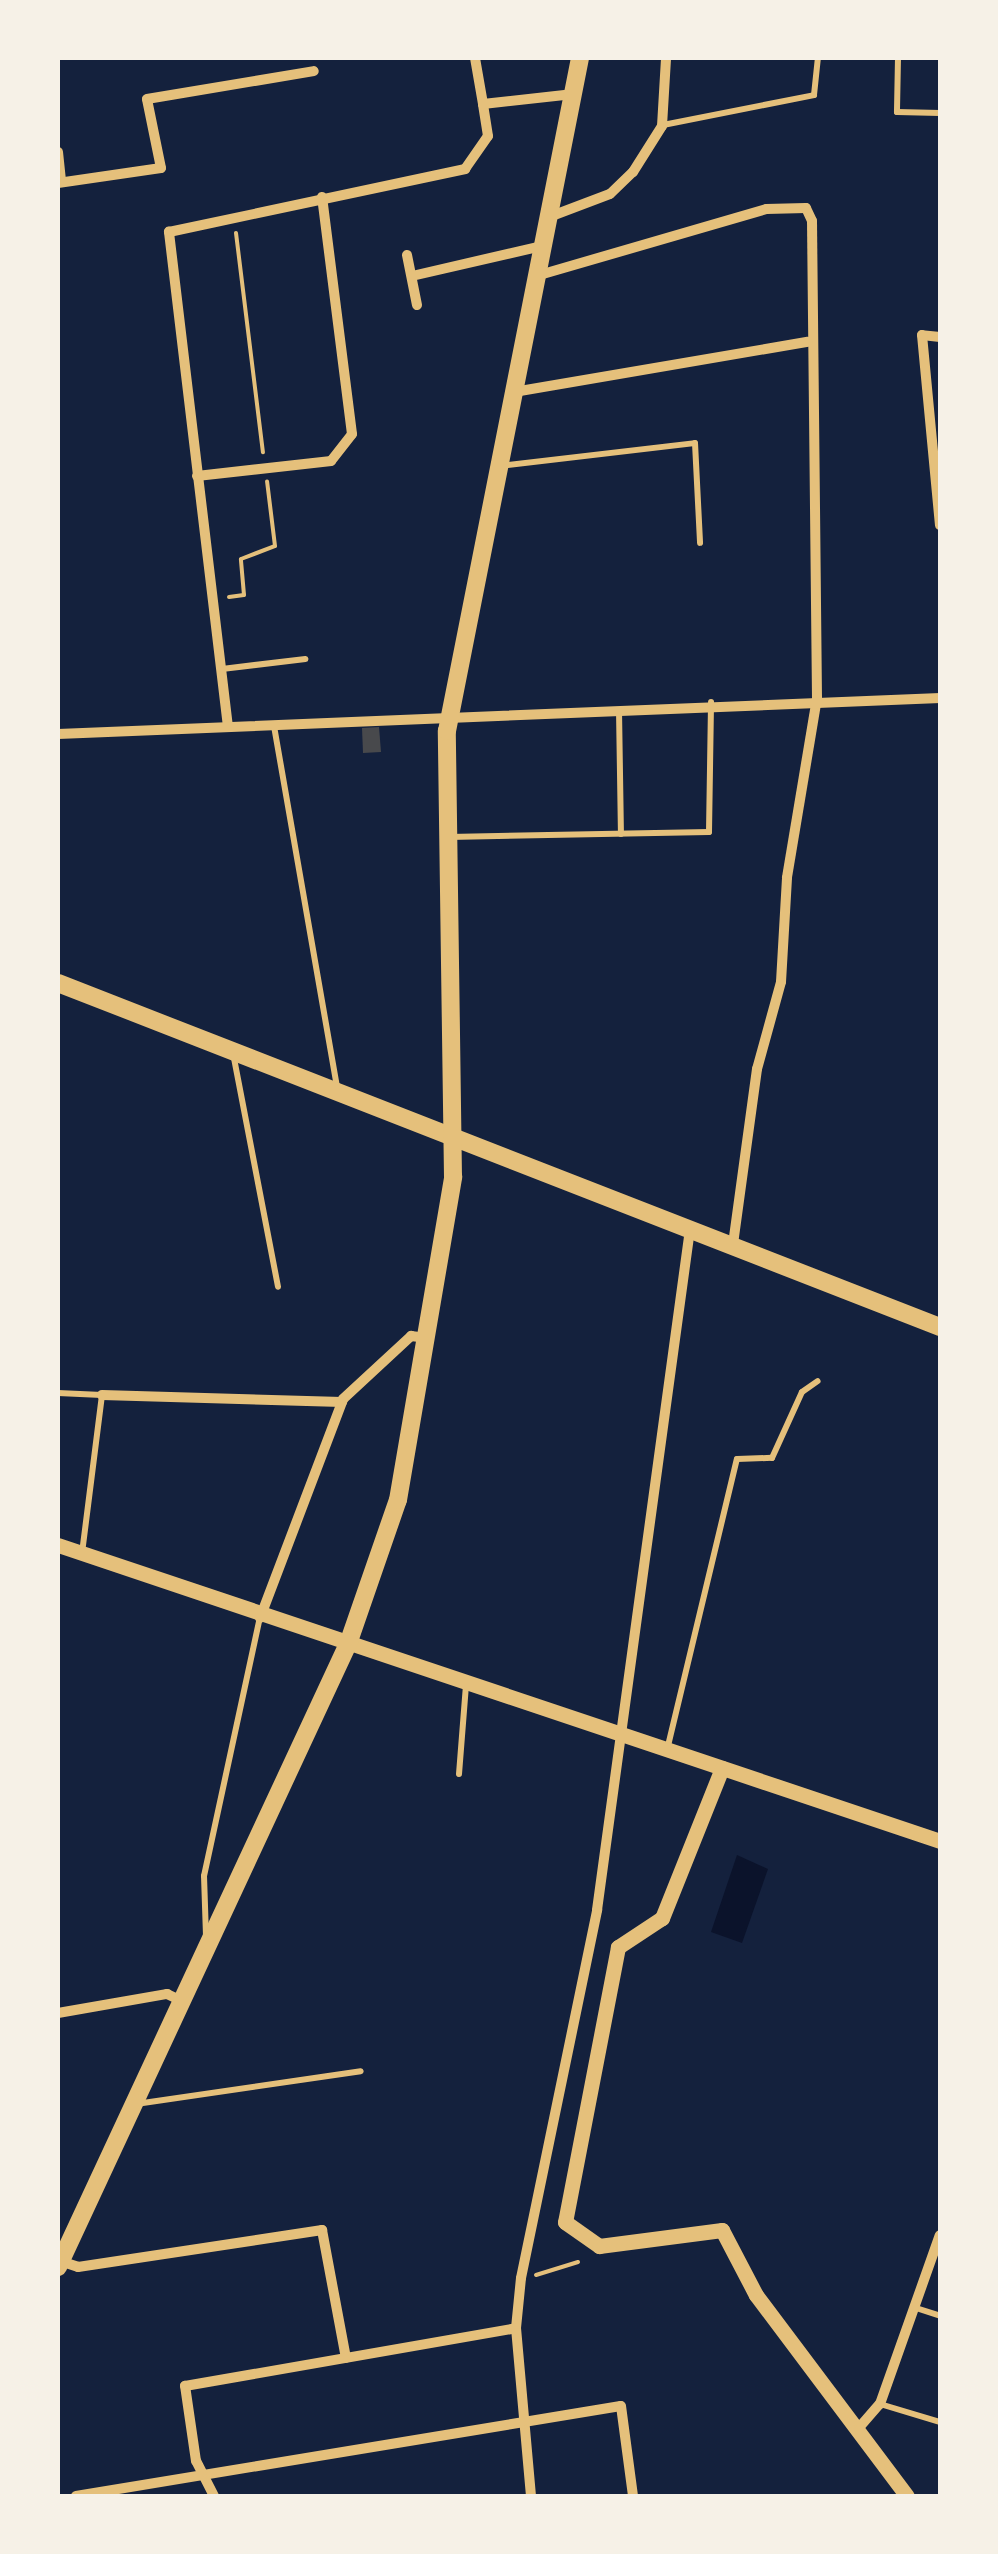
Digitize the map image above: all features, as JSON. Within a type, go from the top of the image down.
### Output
[{"type":"main road","points":[[59,2264],[348,1644],[390,1536],[428,1338],[452,1138],[443,837],[449,719],[580,58]]},
{"type":"main road","points":[[58,983],[940,1326]]},
{"type":"street","points":[[228,727],[168,240],[180,224],[465,169],[488,136],[475,58]]},
{"type":"street","points":[[548,218],[610,194],[662,126],[666,58]]},
{"type":"street","points":[[58,152],[59,182],[161,168],[147,99],[314,71]]},
{"type":"street","points":[[483,104],[573,94]]},
{"type":"street","points":[[196,476],[331,461],[352,434],[322,197]]},
{"type":"street","points":[[536,276],[706,222],[806,208],[817,698],[787,878],[781,982],[757,1069],[733,1245]]},
{"type":"street","points":[[412,276],[542,246]]},
{"type":"street","points":[[407,255],[417,305]]},
{"type":"street","points":[[940,337],[922,334],[940,525]]},
{"type":"street","points":[[514,392],[808,342]]},
{"type":"street","points":[[58,734],[449,719],[711,702],[940,698]]},
{"type":"street","points":[[531,2496],[516,2328],[525,2256],[597,1910],[690,1228]]},
{"type":"street","points":[[260,1618],[342,1402],[400,1344],[428,1338]]},
{"type":"street","points":[[102,1395],[342,1402]]},
{"type":"street","points":[[58,1545],[260,1618],[940,1838]]},
{"type":"street","points":[[722,1768],[662,1918],[618,1946],[565,2222],[599,2246],[722,2230],[756,2295],[907,2496]]},
{"type":"street","points":[[58,2012],[168,1994],[183,2002]]},
{"type":"street","points":[[59,2264],[78,2267],[322,2230],[346,2358]]},
{"type":"street","points":[[858,2430],[880,2404],[940,2235]]},
{"type":"street","points":[[214,2496],[184,2386],[516,2328]]},
{"type":"street","points":[[76,2496],[621,2406],[633,2496]]},
{"type":"lane","points":[[662,126],[814,96],[818,58]]},
{"type":"lane","points":[[898,58],[897,112],[940,114]]},
{"type":"lane","points":[[499,466],[695,443],[700,543]]},
{"type":"lane","points":[[221,669],[305,659]]},
{"type":"lane","points":[[443,837],[709,832],[711,702]]},
{"type":"lane","points":[[619,707],[622,834]]},
{"type":"lane","points":[[274,726],[338,1093]]},
{"type":"lane","points":[[233,1052],[278,1288]]},
{"type":"lane","points":[[668,1750],[737,1459],[772,1458],[802,1392],[818,1380]]},
{"type":"lane","points":[[58,1393],[102,1395],[82,1553]]},
{"type":"lane","points":[[206,1950],[204,1876],[260,1618]]},
{"type":"lane","points":[[459,1774],[466,1683]]},
{"type":"lane","points":[[135,2104],[154,2108],[360,2071]]},
{"type":"lane","points":[[916,2308],[940,2316]]},
{"type":"lane","points":[[880,2404],[940,2422]]},
{"type":"path","points":[[212,598],[244,595],[240,558],[275,546],[234,214]]},
{"type":"path","points":[[525,2256],[538,2260],[535,2275],[578,2262]]},
{"type":"water","points":[[737,1855],[768,1869],[742,1943],[711,1932]]},
{"type":"building","points":[[379,727],[381,752],[363,753],[362,728]]}]
